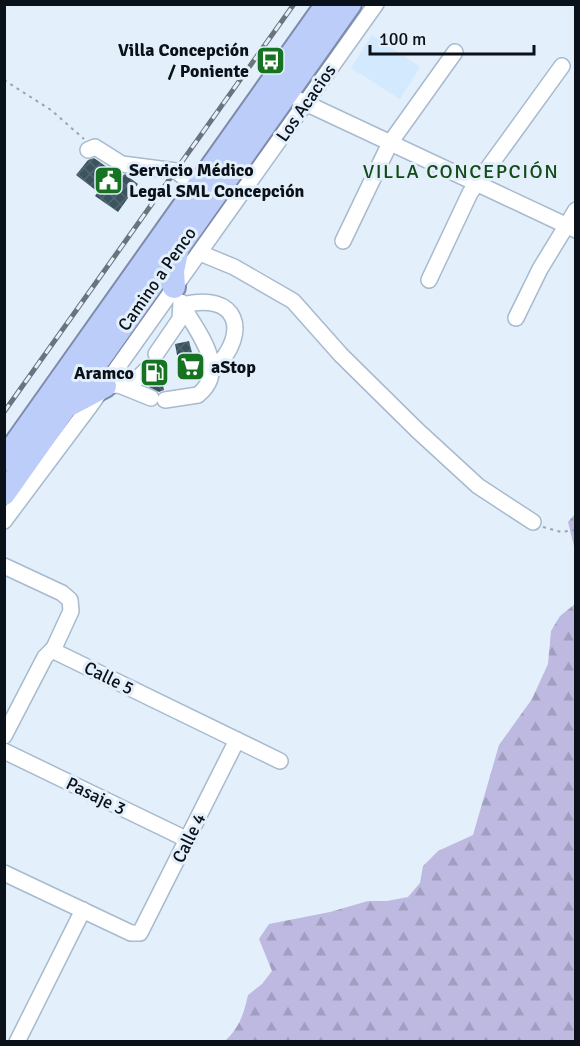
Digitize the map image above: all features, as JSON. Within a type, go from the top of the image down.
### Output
[{"type":"highway","name":"Camino a Penco","points":[[4,460],[197,187],[288,94],[327,4]]},
{"type":"highway","name":"Camino a Penco","points":[[4,494],[65,408],[189,250],[288,94],[351,4]]},
{"type":"highway","points":[[178,296],[173,271],[189,250]]},
{"type":"highway","points":[[65,408],[112,385]]},
{"type":"street","name":"Los Acacios","points":[[288,94],[376,4]]},
{"type":"street","points":[[343,241],[390,143],[455,52]]},
{"type":"street","points":[[429,280],[476,183],[562,66]]},
{"type":"street","points":[[288,94],[570,227]]},
{"type":"street","points":[[90,148],[122,164],[176,171],[197,187]]},
{"type":"street","points":[[516,318],[570,227],[576,210]]},
{"type":"street","points":[[189,250],[234,267],[293,301],[341,355],[417,430],[478,486],[533,522]]},
{"type":"street","points":[[156,354],[180,320],[178,296]]},
{"type":"street","points":[[112,385],[158,399],[198,395],[204,389],[214,369],[228,353],[235,338],[237,326],[233,316],[224,306],[178,296]]},
{"type":"street","points":[[178,296],[205,346],[214,369]]},
{"type":"street","points":[[4,521],[112,385],[178,296]]},
{"type":"street","points":[[112,385],[136,381],[146,370]]},
{"type":"street","points":[[4,566],[62,593],[70,600],[71,611],[54,648],[45,657],[4,736]]},
{"type":"street","name":"Calle 5","points":[[54,648],[58,653],[280,761]]},
{"type":"street","name":"Calle 4","points":[[83,910],[131,933],[138,934],[144,929],[237,740]]},
{"type":"street","name":"Pasaje 3","points":[[4,752],[188,840]]},
{"type":"street","points":[[4,873],[83,910],[17,1041]]},
{"type":"path","points":[[4,80],[51,110],[90,148]]},
{"type":"path","points":[[533,522],[554,532],[576,530]]},
{"type":"shaded area","points":[[372,35],[420,67],[400,99],[351,68]]},
{"type":"green space","points":[[575,514],[575,550],[568,522]]},
{"type":"green space","points":[[575,604],[575,1041],[225,1041],[240,1020],[248,995],[262,984],[272,971],[259,939],[269,924],[330,912],[368,901],[387,901],[408,897],[420,883],[423,866],[438,851],[473,835],[499,745],[532,699],[548,664],[551,631],[560,616]]},
{"type":"building","name":"Servicio Médico Legal SML Concepción","points":[[94,158],[121,177],[125,174],[138,184],[118,212],[95,196],[98,192],[76,175],[88,160]]},
{"type":"building","points":[[189,341],[198,376],[186,378],[182,355],[177,355],[175,344]]},
{"type":"building","points":[[153,363],[159,363],[164,390],[159,392],[149,387],[148,382],[155,372]]},
{"type":"railway","points":[[4,412],[294,4]]},
{"type":"place","name":"Villa Concepción / Poniente","points":[[270,60]]},
{"type":"place","name":"Servicio Médico Legal SML Concepción","points":[[108,180]]},
{"type":"place","name":"aStop","points":[[190,367]]},
{"type":"place","name":"Aramco","points":[[155,373]]},
{"type":"district","name":"VILLA CONCEPCIÓN","points":[[461,171]]}]
